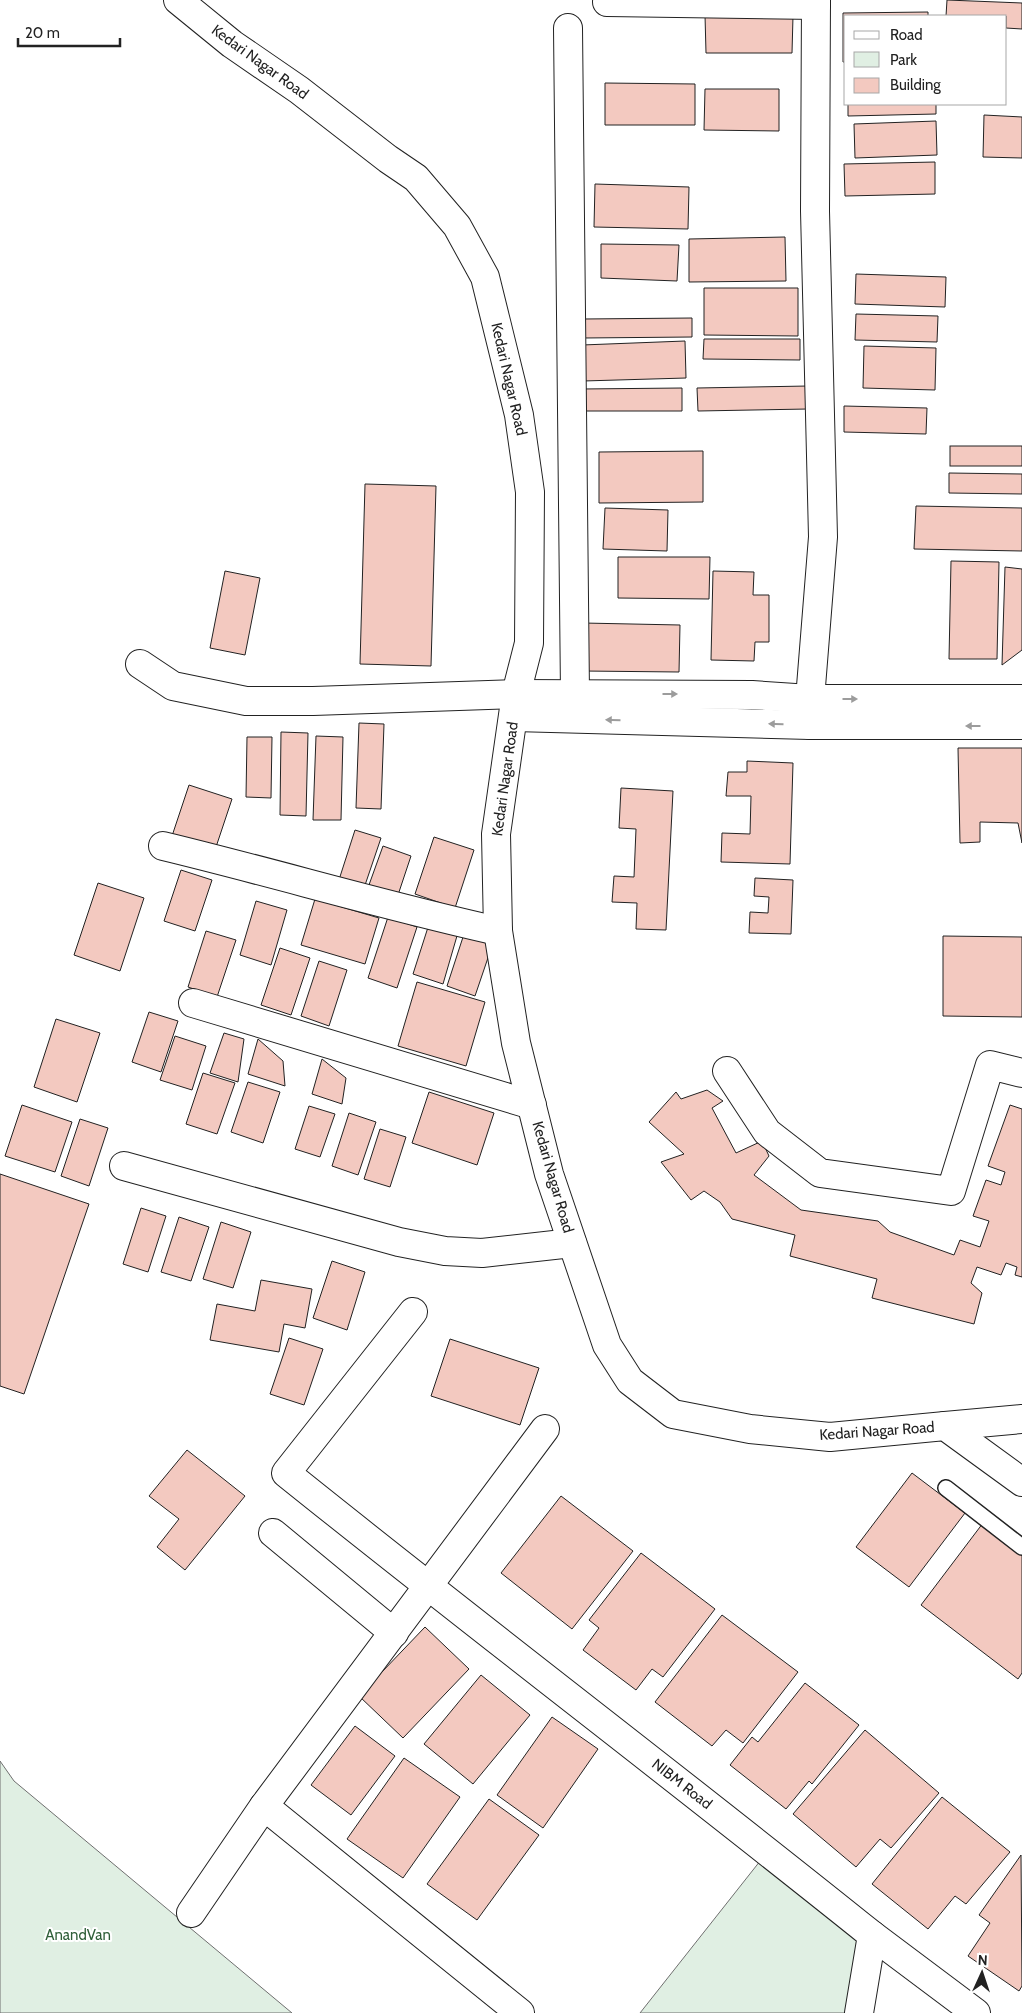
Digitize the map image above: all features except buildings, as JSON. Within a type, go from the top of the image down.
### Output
[{"type":"street","name":"Kedari Nagar Road","points":[[178,0],[232,44],[299,90],[388,159],[416,178],[458,226],[485,277],[519,415],[530,492],[529,643],[515,705],[496,834],[498,931],[516,1043],[549,1174],[606,1345],[630,1381],[673,1414],[750,1429],[830,1437],[946,1426],[1022,1482]]},
{"type":"street","points":[[607,2],[816,2],[815,220],[823,537],[810,712]]},
{"type":"street","points":[[568,28],[575,694]]},
{"type":"street","points":[[140,664],[173,686],[246,701],[810,712],[1022,725]]},
{"type":"street","points":[[515,705],[575,694],[752,695],[810,712],[1022,699]]},
{"type":"street","points":[[163,846],[269,872],[411,912],[498,931]]},
{"type":"street","points":[[193,1003],[532,1105]]},
{"type":"street","points":[[727,1071],[767,1132],[820,1173],[951,1191],[990,1065],[1022,1073]]},
{"type":"street","points":[[124,1166],[399,1242],[445,1251],[482,1253],[572,1243]]},
{"type":"street","name":"NIBM Road","points":[[413,1312],[286,1473],[428,1587],[768,1851],[872,1935],[976,2013]]},
{"type":"street","points":[[946,1426],[1022,1419]]},
{"type":"street","points":[[191,1913],[264,1806],[545,1429]]},
{"type":"street","points":[[273,1533],[394,1633]]},
{"type":"street","points":[[264,1806],[520,2013]]},
{"type":"street","points":[[859,2013],[872,1935]]},
{"type":"lane","points":[[946,1488],[1022,1547]]},
{"type":"green space","name":"AnandVan","points":[[0,1761],[14,1781],[292,2013],[0,2013]]},
{"type":"green space","points":[[768,1851],[872,1935],[857,2013],[640,2013]]}]
